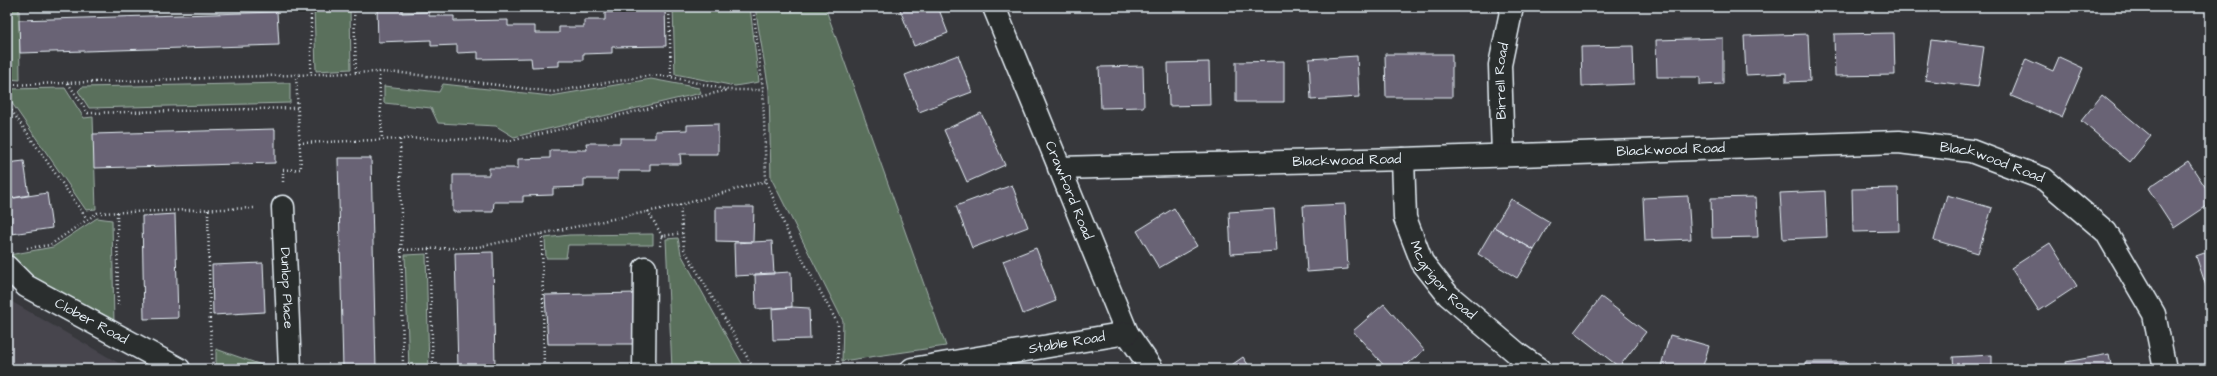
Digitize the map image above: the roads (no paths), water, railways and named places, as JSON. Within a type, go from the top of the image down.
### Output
[{"type":"street","name":"Crawford Road","points":[[994,7],[1127,333],[1152,369]]},
{"type":"street","name":"Birrell Road","points":[[1503,156],[1500,65],[1512,7]]},
{"type":"street","name":"Blackwood Road","points":[[1059,168],[1503,156],[1899,142],[1971,151],[2044,179],[2106,232],[2154,314],[2165,369]]},
{"type":"street","name":"Mcgrigor Road","points":[[1403,159],[1405,218],[1422,262],[1448,295],[1519,355],[1539,369]]},
{"type":"street","name":"Dunlop Place","points":[[284,207],[290,369]]},
{"type":"street","name":"Clober Road","points":[[7,267],[26,286],[179,369]]},
{"type":"street","points":[[644,369],[645,268]]},
{"type":"street","name":"Stable Road","points":[[912,369],[1127,333]]}]
